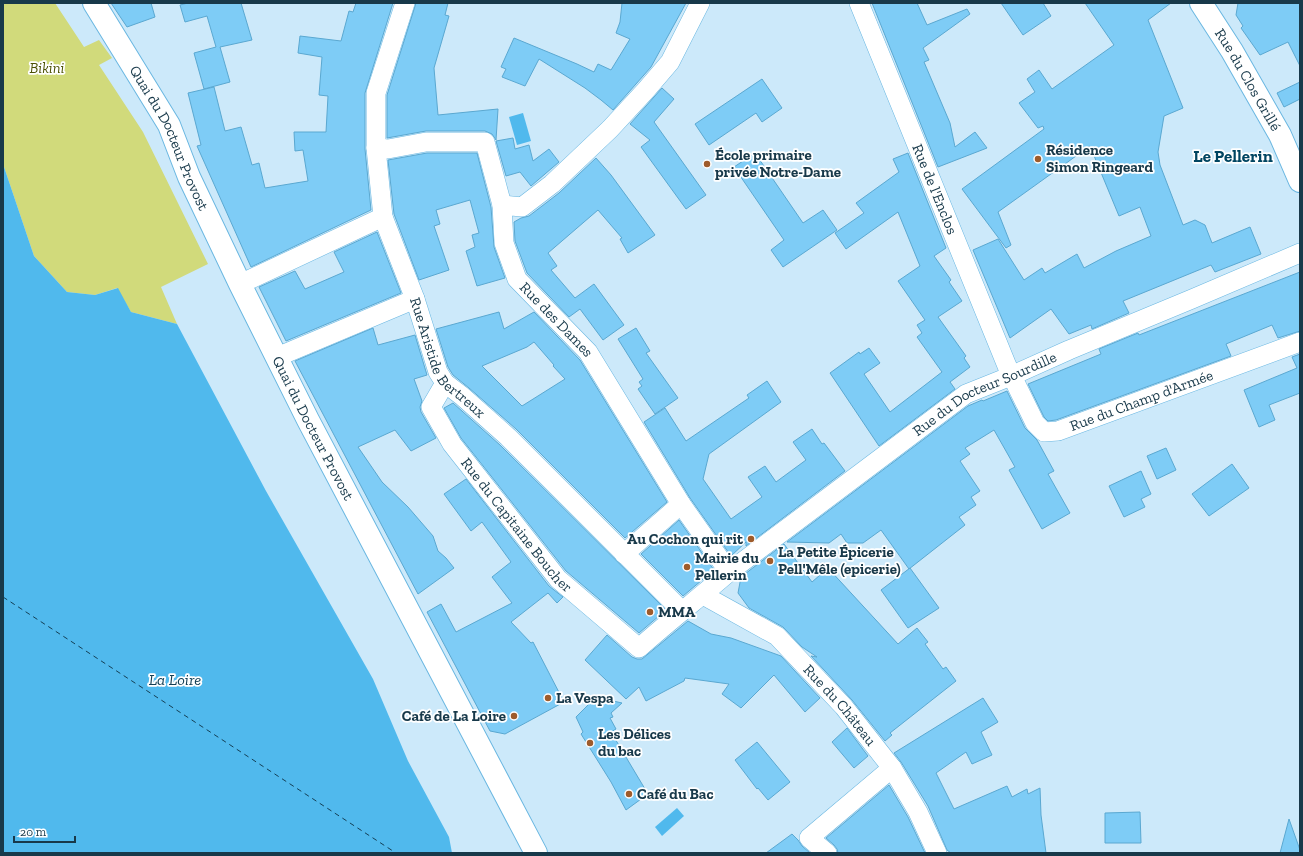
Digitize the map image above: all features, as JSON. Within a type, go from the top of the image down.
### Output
[{"type":"street","name":"Quai du Docteur Provost","points":[[94,3],[169,125],[188,177],[240,284],[316,434],[536,853]]},
{"type":"street","name":"Rue Aristide Bertreux","points":[[405,3],[376,92],[376,148],[383,217],[415,299],[438,372],[445,383],[508,437],[682,611]]},
{"type":"street","points":[[502,205],[522,206],[552,184],[610,129],[670,62],[700,3]]},
{"type":"street","name":"Rue de l'Enclos","points":[[859,3],[1011,376]]},
{"type":"street","name":"Rue du Clos Grillé","points":[[1207,6],[1280,135],[1300,181]]},
{"type":"street","name":"Rue des Dames","points":[[376,148],[388,149],[426,142],[485,142],[502,205],[504,243],[517,279],[588,352],[681,504],[729,572]]},
{"type":"street","points":[[240,284],[383,217]]},
{"type":"street","name":"Rue du Docteur Sourdille","points":[[703,595],[729,572],[966,394],[1300,252]]},
{"type":"street","points":[[277,357],[415,299]]},
{"type":"street","name":"Rue du Champ d'Armée","points":[[1011,376],[1035,423],[1044,432],[1058,431],[1300,342]]},
{"type":"street","name":"Rue du Capitaine Boucher","points":[[445,383],[431,407],[452,444],[558,579],[639,648],[682,611]]},
{"type":"street","points":[[624,554],[681,504]]},
{"type":"street","points":[[682,611],[703,595]]},
{"type":"street","name":"Rue du Château","points":[[703,595],[777,636],[844,707],[892,768],[918,812],[937,853]]},
{"type":"street","points":[[827,853],[809,838],[892,768]]},
{"type":"green space","name":"Bikini","points":[[3,3],[55,3],[84,47],[99,40],[112,58],[99,65],[143,132],[208,264],[161,287],[177,324],[131,312],[117,288],[95,295],[67,292],[34,256],[3,164]]},
{"type":"water","points":[[523,113],[531,141],[517,145],[509,117]]},
{"type":"water","name":"La Loire","points":[[3,164],[34,256],[67,292],[95,295],[118,288],[131,312],[177,324],[266,491],[373,679],[408,761],[449,837],[452,853],[3,853]]},
{"type":"water","points":[[677,808],[684,816],[662,836],[655,827]]},
{"type":"building","points":[[111,3],[151,3],[155,17],[127,27]]},
{"type":"building","points":[[188,3],[241,3],[252,40],[220,47],[230,82],[204,89],[194,53],[216,47],[207,16],[185,22],[180,5]]},
{"type":"building","points":[[356,3],[393,3],[365,93],[365,149],[371,210],[251,267],[197,146],[201,145],[188,93],[214,87],[225,131],[241,127],[252,165],[259,163],[265,188],[308,181],[303,150],[295,151],[294,132],[326,132],[328,96],[319,95],[322,57],[298,53],[300,36],[341,41],[349,11],[353,12]]},
{"type":"building","points":[[416,3],[448,3],[445,15],[449,16],[434,68],[438,115],[498,109],[496,140],[492,134],[485,131],[426,131],[387,138],[387,95]]},
{"type":"building","points":[[622,3],[686,3],[651,67],[613,110],[585,88],[539,59],[525,86],[502,77],[506,69],[501,67],[514,38],[594,72],[598,64],[611,70],[630,39],[616,33],[620,22]]},
{"type":"building","points":[[872,3],[917,3],[927,25],[967,9],[970,14],[923,48],[929,60],[924,62],[950,123],[955,147],[975,132],[987,148],[938,167]]},
{"type":"building","points":[[1001,3],[1043,3],[1051,16],[1023,35]]},
{"type":"building","name":"Résidence Simon Ringeard","points":[[1085,3],[1171,3],[1148,20],[1183,108],[1164,116],[1158,152],[1160,165],[1183,225],[1195,220],[1205,225],[1212,243],[1250,227],[1261,254],[1215,272],[1211,265],[1123,301],[1129,313],[1092,329],[1091,325],[1069,334],[1051,309],[1010,338],[973,250],[998,239],[1024,280],[1042,268],[1045,273],[1077,254],[1084,268],[1116,251],[1151,236],[1140,207],[1119,216],[1090,146],[998,212],[1011,245],[1006,248],[962,189],[1044,129],[1043,126],[1038,128],[1019,103],[1035,92],[1027,79],[1039,70],[1052,89],[1114,45]]},
{"type":"building","points":[[1238,3],[1300,3],[1300,66],[1288,42],[1260,55],[1241,28],[1243,26],[1236,15]]},
{"type":"building","points":[[762,79],[782,108],[762,122],[756,113],[709,145],[695,124]]},
{"type":"building","points":[[1300,82],[1300,99],[1284,107],[1277,93]]},
{"type":"building","points":[[662,88],[674,99],[654,122],[706,195],[686,209],[641,147],[650,140],[630,124]]},
{"type":"building","points":[[513,138],[515,149],[529,145],[533,161],[549,149],[559,162],[531,186],[520,172],[506,176],[496,141]]},
{"type":"building","points":[[427,153],[477,153],[491,207],[494,247],[505,278],[477,286],[466,251],[475,247],[472,235],[479,233],[470,200],[436,210],[440,224],[434,226],[449,270],[419,280],[394,214],[388,160]]},
{"type":"building","points":[[755,153],[803,223],[823,210],[837,230],[783,267],[771,250],[784,240],[734,167]]},
{"type":"building","points":[[908,153],[946,248],[934,256],[951,280],[949,282],[962,301],[938,317],[966,356],[964,358],[970,367],[950,382],[955,389],[879,446],[830,373],[859,352],[860,354],[869,348],[880,363],[864,374],[890,412],[942,372],[917,337],[922,333],[917,325],[925,320],[898,281],[920,266],[898,212],[846,249],[835,233],[864,213],[856,203],[899,172],[893,159]]},
{"type":"building","points":[[596,158],[611,175],[655,235],[628,253],[620,239],[622,238],[598,210],[548,253],[557,266],[551,270],[575,298],[594,284],[624,325],[603,340],[580,309],[569,317],[527,273],[515,241],[514,222],[529,216],[559,193]]},
{"type":"building","points":[[377,232],[401,293],[286,341],[259,287],[295,271],[305,289],[344,272],[334,252]]},
{"type":"building","points":[[1300,272],[1300,331],[1278,338],[1272,325],[1226,344],[1231,356],[1056,420],[1048,421],[1044,417],[1028,384],[1101,354],[1099,349],[1138,333],[1139,335]]},
{"type":"building","points":[[499,312],[504,329],[534,312],[580,360],[667,502],[625,538],[516,429],[453,375],[448,367],[436,329]],"holes":[[[534,342],[554,365],[553,366],[565,379],[522,406],[482,366],[527,347]]]},
{"type":"building","points":[[373,328],[378,345],[415,335],[427,375],[414,379],[422,401],[420,407],[421,412],[436,438],[411,451],[395,430],[358,447],[382,482],[408,507],[433,536],[438,551],[454,568],[418,594],[295,361]]},
{"type":"building","points":[[636,328],[650,351],[646,353],[678,398],[655,414],[638,389],[642,386],[639,382],[643,379],[618,339]]},
{"type":"building","points":[[1300,354],[1300,393],[1269,405],[1275,420],[1259,427],[1244,390],[1297,368],[1292,357]]},
{"type":"building","points":[[767,381],[781,402],[709,454],[703,479],[731,519],[762,497],[748,477],[765,466],[776,482],[806,460],[793,442],[812,429],[822,444],[824,443],[845,471],[746,546],[746,542],[731,556],[690,498],[644,422],[665,408],[686,441],[749,398],[747,395]]},
{"type":"building","points":[[1007,391],[1025,428],[1037,440],[1054,471],[1048,474],[1070,513],[1042,529],[1009,470],[1015,467],[994,430],[965,448],[970,454],[960,461],[980,491],[971,497],[976,505],[959,517],[965,525],[909,569],[881,530],[863,543],[847,543],[841,534],[829,543],[787,542],[968,406]]},
{"type":"building","points":[[453,403],[500,445],[666,610],[639,633],[566,571],[461,438],[444,408]]},
{"type":"building","points":[[1166,448],[1176,470],[1157,479],[1147,456]]},
{"type":"building","points":[[1232,464],[1249,488],[1209,516],[1192,494]]},
{"type":"building","points":[[1141,471],[1151,494],[1141,499],[1145,507],[1124,517],[1109,486]]},
{"type":"building","points":[[466,479],[549,586],[563,597],[557,603],[548,593],[511,622],[531,643],[533,642],[564,702],[505,734],[490,731],[427,612],[441,604],[456,632],[512,603],[492,577],[511,562],[482,522],[471,531],[444,494]]},
{"type":"building","points":[[679,520],[714,570],[683,596],[641,554]]},
{"type":"building","points":[[784,544],[812,582],[828,568],[898,644],[917,628],[928,642],[925,644],[943,669],[946,667],[956,681],[890,733],[892,735],[885,741],[852,700],[811,656],[817,657],[802,647],[783,627],[749,608],[738,593],[741,577]]},
{"type":"building","points":[[910,568],[939,608],[908,628],[881,590]]},
{"type":"building","points":[[688,621],[711,634],[731,638],[781,656],[820,698],[805,712],[774,675],[741,708],[722,694],[729,684],[685,678],[684,681],[646,701],[639,687],[626,699],[585,660],[607,635],[632,657],[642,659]]},
{"type":"building","points":[[596,697],[622,703],[611,713],[613,717],[610,718],[616,729],[611,732],[648,794],[626,810],[611,782],[581,734],[583,732],[576,717]]},
{"type":"building","points":[[983,698],[998,722],[981,732],[992,755],[972,764],[966,752],[936,773],[954,809],[1007,786],[1012,797],[1027,789],[1028,794],[1040,788],[1041,815],[1046,853],[951,853],[947,850],[928,806],[894,753]]},
{"type":"building","points":[[847,728],[868,756],[854,768],[832,742]]},
{"type":"building","points":[[757,742],[790,782],[768,800],[758,788],[757,789],[735,760]]},
{"type":"building","points":[[889,785],[908,817],[925,853],[838,853],[834,845],[826,838]]},
{"type":"building","points":[[1140,812],[1141,843],[1105,843],[1105,813]]},
{"type":"building","points":[[1289,819],[1300,850],[1300,853],[1280,853]]},
{"type":"building","points":[[792,834],[810,853],[766,853]]},
{"type":"ferry route","points":[[3,597],[396,853]]},
{"type":"place","name":"Résidence Simon Ringeard","points":[[1038,159]]},
{"type":"place","name":"École primaire privée Notre-Dame","points":[[707,164]]},
{"type":"place","name":"Au Cochon qui rit","points":[[751,539]]},
{"type":"place","name":"La Petite Épicerie Pell'Mêle (epicerie)","points":[[770,561]]},
{"type":"place","name":"Mairie du Pellerin","points":[[687,567]]},
{"type":"place","name":"MMA","points":[[650,612]]},
{"type":"place","name":"La Vespa","points":[[548,698]]},
{"type":"place","name":"Café de La Loire","points":[[514,716]]},
{"type":"place","name":"Les Délices du bac","points":[[590,743]]},
{"type":"place","name":"Café du Bac","points":[[629,794]]},
{"type":"district","name":"Le Pellerin","points":[[1233,156]]}]
